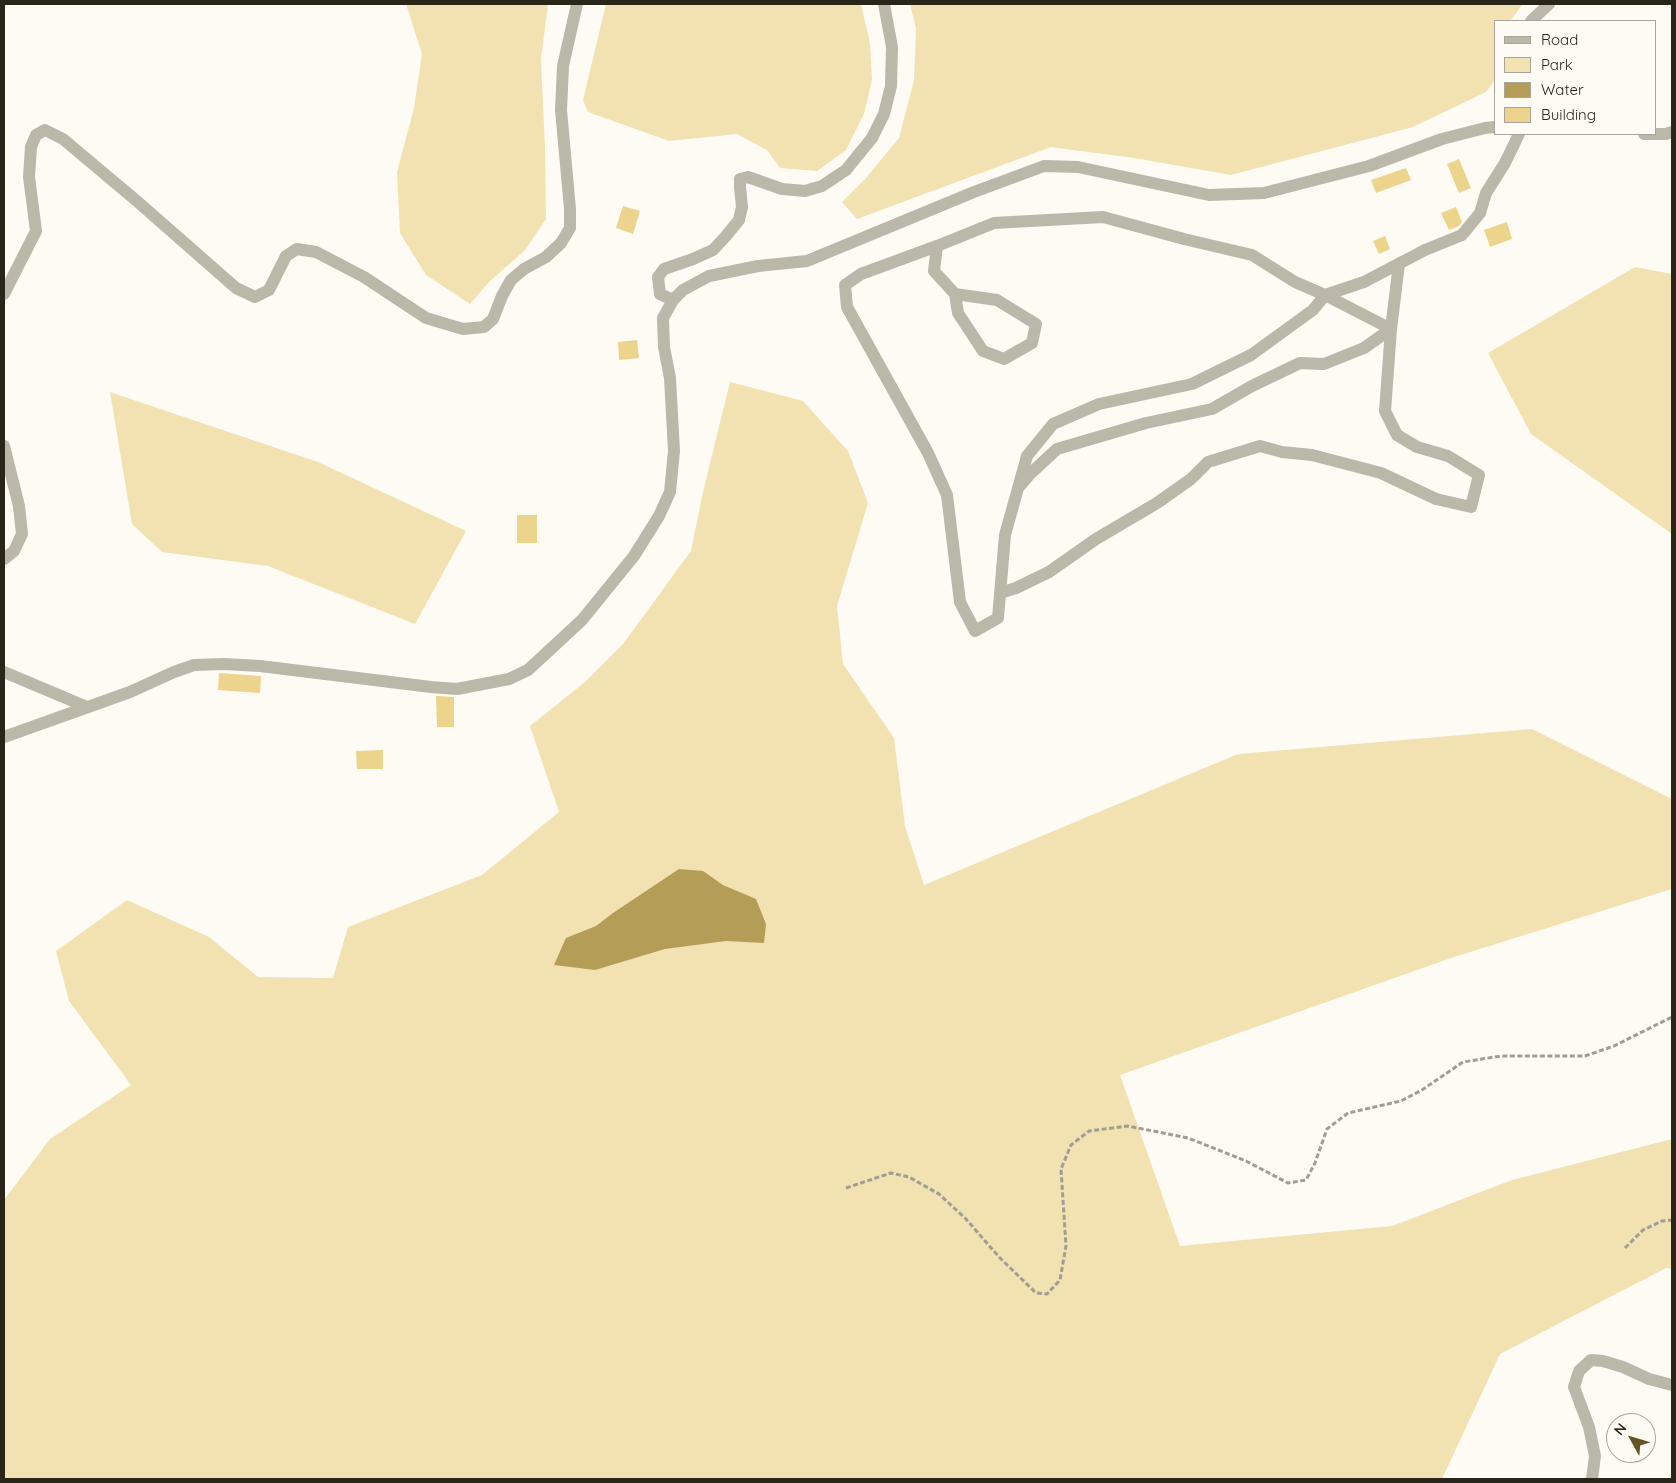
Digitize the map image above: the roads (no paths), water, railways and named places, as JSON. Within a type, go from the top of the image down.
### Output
[{"type":"street","points":[[4,294],[36,231],[30,177],[31,147],[36,135],[45,130],[63,139],[236,288],[255,297],[269,290],[286,256],[297,249],[316,252],[364,277],[426,318],[463,329],[484,327],[493,319],[511,280],[524,269],[546,257],[561,243],[570,228],[561,110],[563,66],[577,4]]},
{"type":"street","points":[[673,300],[660,294],[658,277],[664,269],[693,260],[713,250],[740,220],[742,207],[740,178],[748,176],[782,189],[805,191],[822,186],[846,170],[872,138],[884,114],[891,86],[892,47],[884,4]]},
{"type":"street","points":[[1532,20],[1549,4]]},
{"type":"street","points":[[4,737],[130,692],[194,665],[260,666],[457,689],[509,679],[528,670],[582,620],[634,556],[659,516],[670,492],[674,451],[670,378],[664,347],[663,318],[673,300],[683,290],[709,276],[758,266],[807,262],[974,192],[1044,166],[1078,167],[1209,195],[1264,193],[1369,166],[1442,139],[1494,127]]},
{"type":"street","points":[[1656,134],[1672,132]]},
{"type":"street","points":[[1391,329],[1324,295],[1295,282],[1252,255],[1103,217],[994,223],[862,274],[845,285],[847,307],[928,453],[947,495],[960,602],[975,631],[998,618],[1005,535],[1018,488],[1028,456],[1053,424],[1099,404],[1192,384],[1251,355],[1313,310],[1324,295],[1364,282],[1425,250],[1462,235],[1480,213],[1486,193],[1505,163],[1519,135]]},
{"type":"street","points":[[937,246],[934,271],[955,294],[958,313],[983,351],[1004,359],[1032,344],[1036,324],[997,300],[955,294]]},
{"type":"street","points":[[1000,593],[1016,588],[1049,572],[1096,539],[1157,503],[1191,479],[1208,462],[1260,446],[1282,452],[1312,455],[1381,473],[1436,499],[1471,507],[1479,475],[1448,456],[1417,447],[1397,435],[1385,411],[1391,329],[1399,264]]},
{"type":"street","points":[[1018,488],[1057,449],[1146,423],[1212,408],[1300,363],[1324,364],[1364,348],[1391,329]]},
{"type":"street","points":[[4,446],[19,506],[22,534],[14,551],[4,559]]},
{"type":"street","points":[[4,672],[87,706]]},
{"type":"street","points":[[1592,1479],[1594,1456],[1589,1427],[1574,1387],[1579,1371],[1591,1360],[1603,1361],[1649,1378],[1672,1384]]},
{"type":"water","points":[[679,869],[703,871],[723,885],[756,899],[766,924],[764,943],[726,941],[665,949],[595,970],[554,965],[566,938],[596,926]]}]
